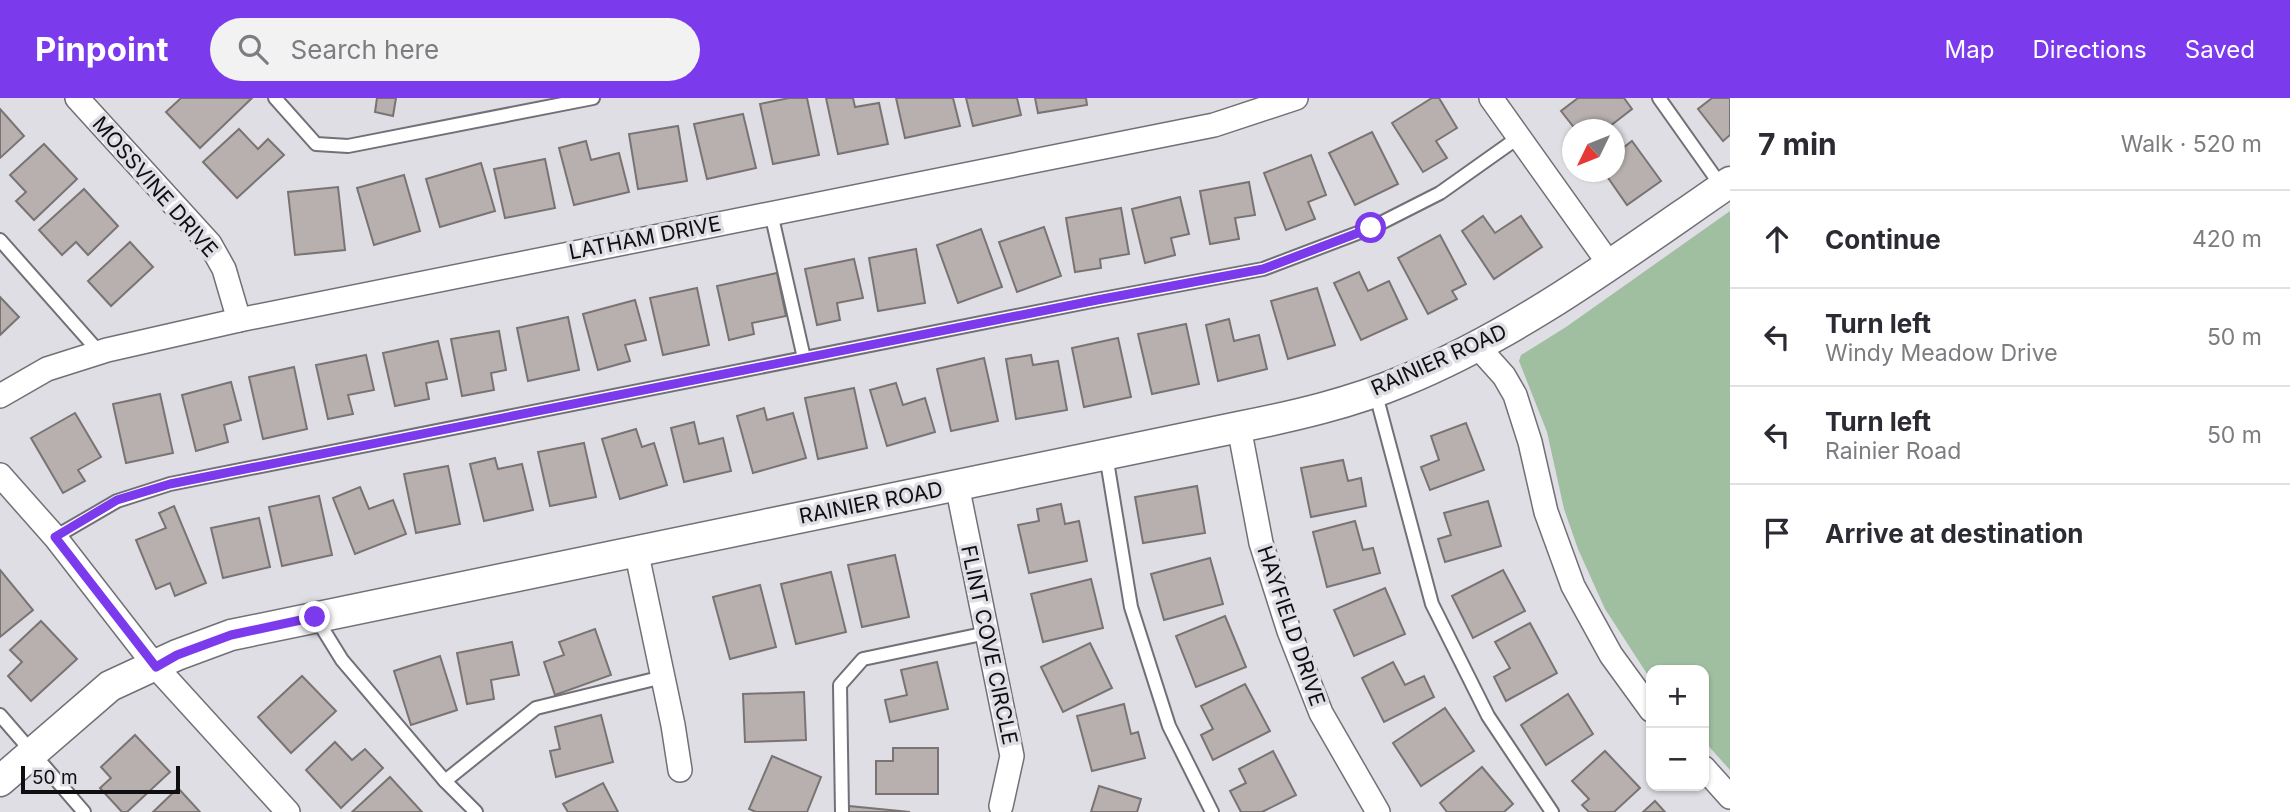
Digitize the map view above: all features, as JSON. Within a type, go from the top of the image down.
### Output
[{"type":"street","name":"MOSSVINE DRIVE","points":[[77,98],[210,244],[224,269],[239,320]]},
{"type":"street","name":"LATHAM DRIVE","points":[[0,396],[47,369],[100,353],[239,320],[1213,125],[1296,98]]},
{"type":"street","points":[[1491,98],[1610,265]]},
{"type":"street","name":"RAINIER ROAD","points":[[0,781],[110,686],[177,655],[231,635],[1239,428],[1308,412],[1376,391],[1402,382],[1503,334],[1610,265],[1726,184]]},
{"type":"street","points":[[1478,347],[1504,376],[1515,396],[1530,442],[1546,512],[1573,586],[1611,655],[1646,703]]},
{"type":"street","name":"HAYFIELD DRIVE","points":[[1239,428],[1261,543],[1289,631],[1321,713],[1378,812]]},
{"type":"street","points":[[0,475],[55,537],[156,667],[288,812]]},
{"type":"street","name":"FLINT COVE CIRCLE","points":[[957,485],[1012,756],[1001,806]]},
{"type":"street","points":[[636,550],[680,770]]},
{"type":"street","points":[[1709,774],[1730,797]]},
{"type":"lane","points":[[275,98],[316,144],[348,146],[593,98]]},
{"type":"lane","points":[[1659,98],[1726,184]]},
{"type":"lane","points":[[55,537],[117,500],[170,484],[1263,269],[1371,228],[1440,194],[1518,137]]},
{"type":"lane","points":[[771,213],[804,358]]},
{"type":"lane","points":[[0,240],[100,353]]},
{"type":"lane","points":[[1376,391],[1432,604],[1489,716],[1552,812]]},
{"type":"lane","points":[[1105,455],[1131,607],[1169,726],[1212,812]]},
{"type":"lane","points":[[315,617],[342,660],[445,781],[475,812]]},
{"type":"lane","points":[[842,812],[840,685],[863,659],[987,633]]},
{"type":"lane","points":[[445,781],[536,708],[663,677]]},
{"type":"lane","points":[[0,715],[84,812]]},
{"type":"green space","points":[[1730,211],[1730,770],[1709,747],[1709,665],[1646,665],[1646,672],[1605,609],[1578,549],[1564,509],[1547,432],[1519,361],[1521,355],[1566,327]]},
{"type":"building","points":[[181,98],[252,98],[200,148],[166,112]]},
{"type":"building","points":[[377,98],[396,98],[393,116],[375,112]]},
{"type":"building","points":[[789,98],[807,98],[819,155],[773,164],[760,104]]},
{"type":"building","points":[[826,98],[853,98],[855,107],[879,103],[888,144],[838,154]]},
{"type":"building","points":[[896,98],[953,98],[960,126],[905,138]]},
{"type":"building","points":[[966,98],[1017,98],[1021,115],[973,126]]},
{"type":"building","points":[[1035,98],[1086,98],[1087,105],[1038,113]]},
{"type":"building","points":[[1432,98],[1439,98],[1457,128],[1436,141],[1447,158],[1423,172],[1392,123]]},
{"type":"building","points":[[1578,98],[1624,98],[1632,109],[1619,119],[1567,119],[1561,111]]},
{"type":"building","points":[[1712,98],[1730,98],[1730,135],[1723,141],[1698,109]]},
{"type":"building","points":[[0,109],[24,136],[0,158]]},
{"type":"building","points":[[743,114],[756,168],[707,179],[694,124]]},
{"type":"building","points":[[678,126],[687,181],[638,189],[629,134]]},
{"type":"building","points":[[239,129],[258,149],[268,139],[284,155],[237,198],[203,162]]},
{"type":"building","points":[[1372,132],[1398,184],[1355,205],[1329,153]]},
{"type":"building","points":[[586,141],[591,160],[619,153],[629,192],[574,205],[559,148]]},
{"type":"building","points":[[1632,141],[1661,181],[1627,205],[1611,182],[1625,182],[1625,146]]},
{"type":"building","points":[[44,144],[77,179],[34,220],[16,201],[26,192],[10,175]]},
{"type":"building","points":[[1311,155],[1326,195],[1308,202],[1315,219],[1286,230],[1264,173]]},
{"type":"building","points":[[545,159],[555,208],[505,218],[494,169]]},
{"type":"building","points":[[481,163],[495,211],[440,227],[426,179]]},
{"type":"building","points":[[404,175],[420,231],[374,245],[357,188]]},
{"type":"building","points":[[1249,182],[1255,215],[1235,218],[1239,239],[1210,244],[1200,191]]},
{"type":"building","points":[[338,187],[345,250],[295,255],[288,192]]},
{"type":"building","points":[[84,189],[118,226],[88,255],[76,242],[62,255],[39,230]]},
{"type":"building","points":[[1180,197],[1189,234],[1171,238],[1175,255],[1145,263],[1132,209]]},
{"type":"building","points":[[1121,208],[1129,254],[1100,259],[1101,268],[1075,272],[1066,218]]},
{"type":"building","points":[[1483,216],[1495,233],[1521,216],[1542,247],[1494,279],[1462,231]]},
{"type":"building","points":[[1044,227],[1061,276],[1017,292],[999,242]]},
{"type":"building","points":[[981,229],[1002,287],[958,303],[937,245]]},
{"type":"building","points":[[1440,235],[1466,284],[1452,291],[1457,299],[1428,314],[1398,258]]},
{"type":"building","points":[[130,242],[153,267],[111,306],[88,281]]},
{"type":"building","points":[[916,249],[925,303],[878,311],[869,258]]},
{"type":"building","points":[[854,259],[863,298],[837,303],[840,320],[817,325],[805,269]]},
{"type":"building","points":[[1359,272],[1368,291],[1389,281],[1407,319],[1361,340],[1334,283]]},
{"type":"building","points":[[777,273],[786,316],[752,323],[754,334],[729,340],[717,286]]},
{"type":"building","points":[[697,288],[709,345],[663,355],[650,298]]},
{"type":"building","points":[[1317,288],[1335,345],[1288,359],[1271,301]]},
{"type":"building","points":[[0,297],[19,317],[0,335]]},
{"type":"building","points":[[635,300],[646,340],[625,345],[630,361],[598,370],[583,314]]},
{"type":"building","points":[[568,317],[579,370],[528,381],[517,328]]},
{"type":"building","points":[[1229,319],[1234,341],[1259,335],[1267,369],[1218,381],[1206,325]]},
{"type":"building","points":[[1186,324],[1199,384],[1152,394],[1138,334]]},
{"type":"building","points":[[499,331],[506,370],[491,373],[494,390],[462,396],[451,339]]},
{"type":"building","points":[[1118,338],[1131,397],[1084,407],[1072,348]]},
{"type":"building","points":[[438,341],[447,379],[426,383],[429,399],[395,406],[383,353]]},
{"type":"building","points":[[366,355],[374,390],[348,395],[353,414],[328,419],[316,365]]},
{"type":"building","points":[[1031,355],[1033,365],[1058,361],[1067,410],[1016,419],[1006,359]]},
{"type":"building","points":[[984,358],[998,421],[951,431],[937,369]]},
{"type":"building","points":[[294,367],[307,429],[263,439],[249,377]]},
{"type":"building","points":[[231,382],[241,420],[224,425],[228,442],[196,451],[182,395]]},
{"type":"building","points":[[896,383],[903,405],[925,398],[935,432],[887,446],[870,390]]},
{"type":"building","points":[[854,388],[867,448],[818,459],[805,398]]},
{"type":"building","points":[[160,394],[173,453],[126,463],[113,404]]},
{"type":"building","points":[[764,408],[767,420],[793,413],[806,458],[753,473],[737,416]]},
{"type":"building","points":[[75,413],[101,457],[78,470],[85,481],[63,493],[31,438]]},
{"type":"building","points":[[694,422],[699,444],[723,438],[731,471],[684,482],[671,428]]},
{"type":"building","points":[[1466,423],[1484,470],[1430,490],[1421,467],[1439,460],[1431,436]]},
{"type":"building","points":[[636,429],[642,447],[654,443],[667,485],[620,499],[602,439]]},
{"type":"building","points":[[584,443],[596,497],[550,506],[538,452]]},
{"type":"building","points":[[495,458],[498,469],[522,464],[533,510],[484,521],[470,464]]},
{"type":"building","points":[[1343,460],[1348,481],[1361,478],[1366,506],[1311,517],[1301,468]]},
{"type":"building","points":[[448,466],[460,524],[416,533],[404,474]]},
{"type":"building","points":[[1197,486],[1205,533],[1143,543],[1135,497]]},
{"type":"building","points":[[360,487],[369,509],[393,500],[406,534],[355,554],[333,498]]},
{"type":"building","points":[[319,496],[332,555],[282,566],[269,507]]},
{"type":"building","points":[[1488,501],[1501,546],[1445,562],[1438,539],[1451,535],[1444,513]]},
{"type":"building","points":[[1061,504],[1065,524],[1079,521],[1087,561],[1029,573],[1018,525],[1039,521],[1037,509]]},
{"type":"building","points":[[174,506],[206,583],[175,596],[170,583],[156,589],[136,540],[166,528],[159,513]]},
{"type":"building","points":[[259,518],[270,567],[223,578],[211,528]]},
{"type":"building","points":[[1355,521],[1363,550],[1373,548],[1380,573],[1327,587],[1313,532]]},
{"type":"building","points":[[895,555],[909,617],[862,627],[848,565]]},
{"type":"building","points":[[1210,558],[1223,604],[1164,620],[1151,574]]},
{"type":"building","points":[[0,570],[33,610],[0,637]]},
{"type":"building","points":[[1503,570],[1525,611],[1473,638],[1452,596]]},
{"type":"building","points":[[831,572],[846,632],[796,644],[781,584]]},
{"type":"building","points":[[1091,579],[1103,628],[1043,642],[1031,594]]},
{"type":"building","points":[[760,585],[776,647],[730,659],[713,597]]},
{"type":"building","points":[[1385,588],[1405,634],[1354,656],[1334,610]]},
{"type":"building","points":[[1225,616],[1246,667],[1196,687],[1176,636]]},
{"type":"building","points":[[41,621],[77,659],[31,701],[8,676],[22,662],[10,650]]},
{"type":"building","points":[[1530,623],[1557,673],[1506,701],[1494,677],[1510,668],[1495,642]]},
{"type":"building","points":[[595,629],[611,675],[555,695],[544,662],[564,655],[559,642]]},
{"type":"building","points":[[512,642],[519,675],[491,680],[494,699],[467,704],[457,653]]},
{"type":"building","points":[[1090,643],[1112,688],[1063,712],[1041,667]]},
{"type":"building","points":[[440,656],[457,710],[411,725],[394,671]]},
{"type":"building","points":[[937,662],[948,709],[890,722],[885,700],[907,695],[901,670]]},
{"type":"building","points":[[1393,662],[1405,685],[1424,676],[1434,697],[1384,722],[1362,678]]},
{"type":"building","points":[[302,676],[336,711],[291,753],[258,717]]},
{"type":"building","points":[[1245,684],[1270,731],[1213,760],[1201,735],[1213,729],[1201,706]]},
{"type":"building","points":[[804,692],[806,740],[745,742],[743,694]]},
{"type":"building","points":[[1568,694],[1593,734],[1546,765],[1521,725]]},
{"type":"building","points":[[1124,704],[1131,734],[1138,732],[1145,758],[1092,771],[1077,716]]},
{"type":"building","points":[[1445,708],[1474,751],[1421,786],[1393,743]]},
{"type":"building","points":[[601,715],[613,762],[556,777],[550,751],[560,749],[555,727]]},
{"type":"building","points":[[135,735],[170,772],[127,812],[122,812],[100,788],[111,778],[101,767]]},
{"type":"building","points":[[335,742],[352,760],[365,749],[383,768],[341,808],[306,770]]},
{"type":"building","points":[[893,748],[938,748],[938,794],[876,794],[876,761],[893,761]]},
{"type":"building","points":[[1273,751],[1296,795],[1262,812],[1241,812],[1230,791],[1246,783],[1239,769]]},
{"type":"building","points":[[1605,751],[1640,788],[1614,812],[1589,812],[1582,805],[1589,799],[1572,781]]},
{"type":"building","points":[[772,756],[821,777],[807,812],[756,812],[749,809]]},
{"type":"building","points":[[1482,767],[1513,804],[1504,812],[1447,812],[1440,803]]},
{"type":"building","points":[[390,777],[422,812],[352,812]]},
{"type":"building","points":[[603,783],[618,812],[568,812],[563,804]]},
{"type":"building","points":[[1099,786],[1141,799],[1137,812],[1091,812]]},
{"type":"building","points":[[178,788],[200,812],[153,812]]},
{"type":"building","points":[[1655,801],[1665,812],[1643,812]]},
{"type":"building","points":[[849,806],[910,812],[849,812]]},
{"type":"route","points":[[315,617],[231,635],[177,655],[156,667],[55,537],[117,500],[170,484],[1263,269],[1371,228]]}]
